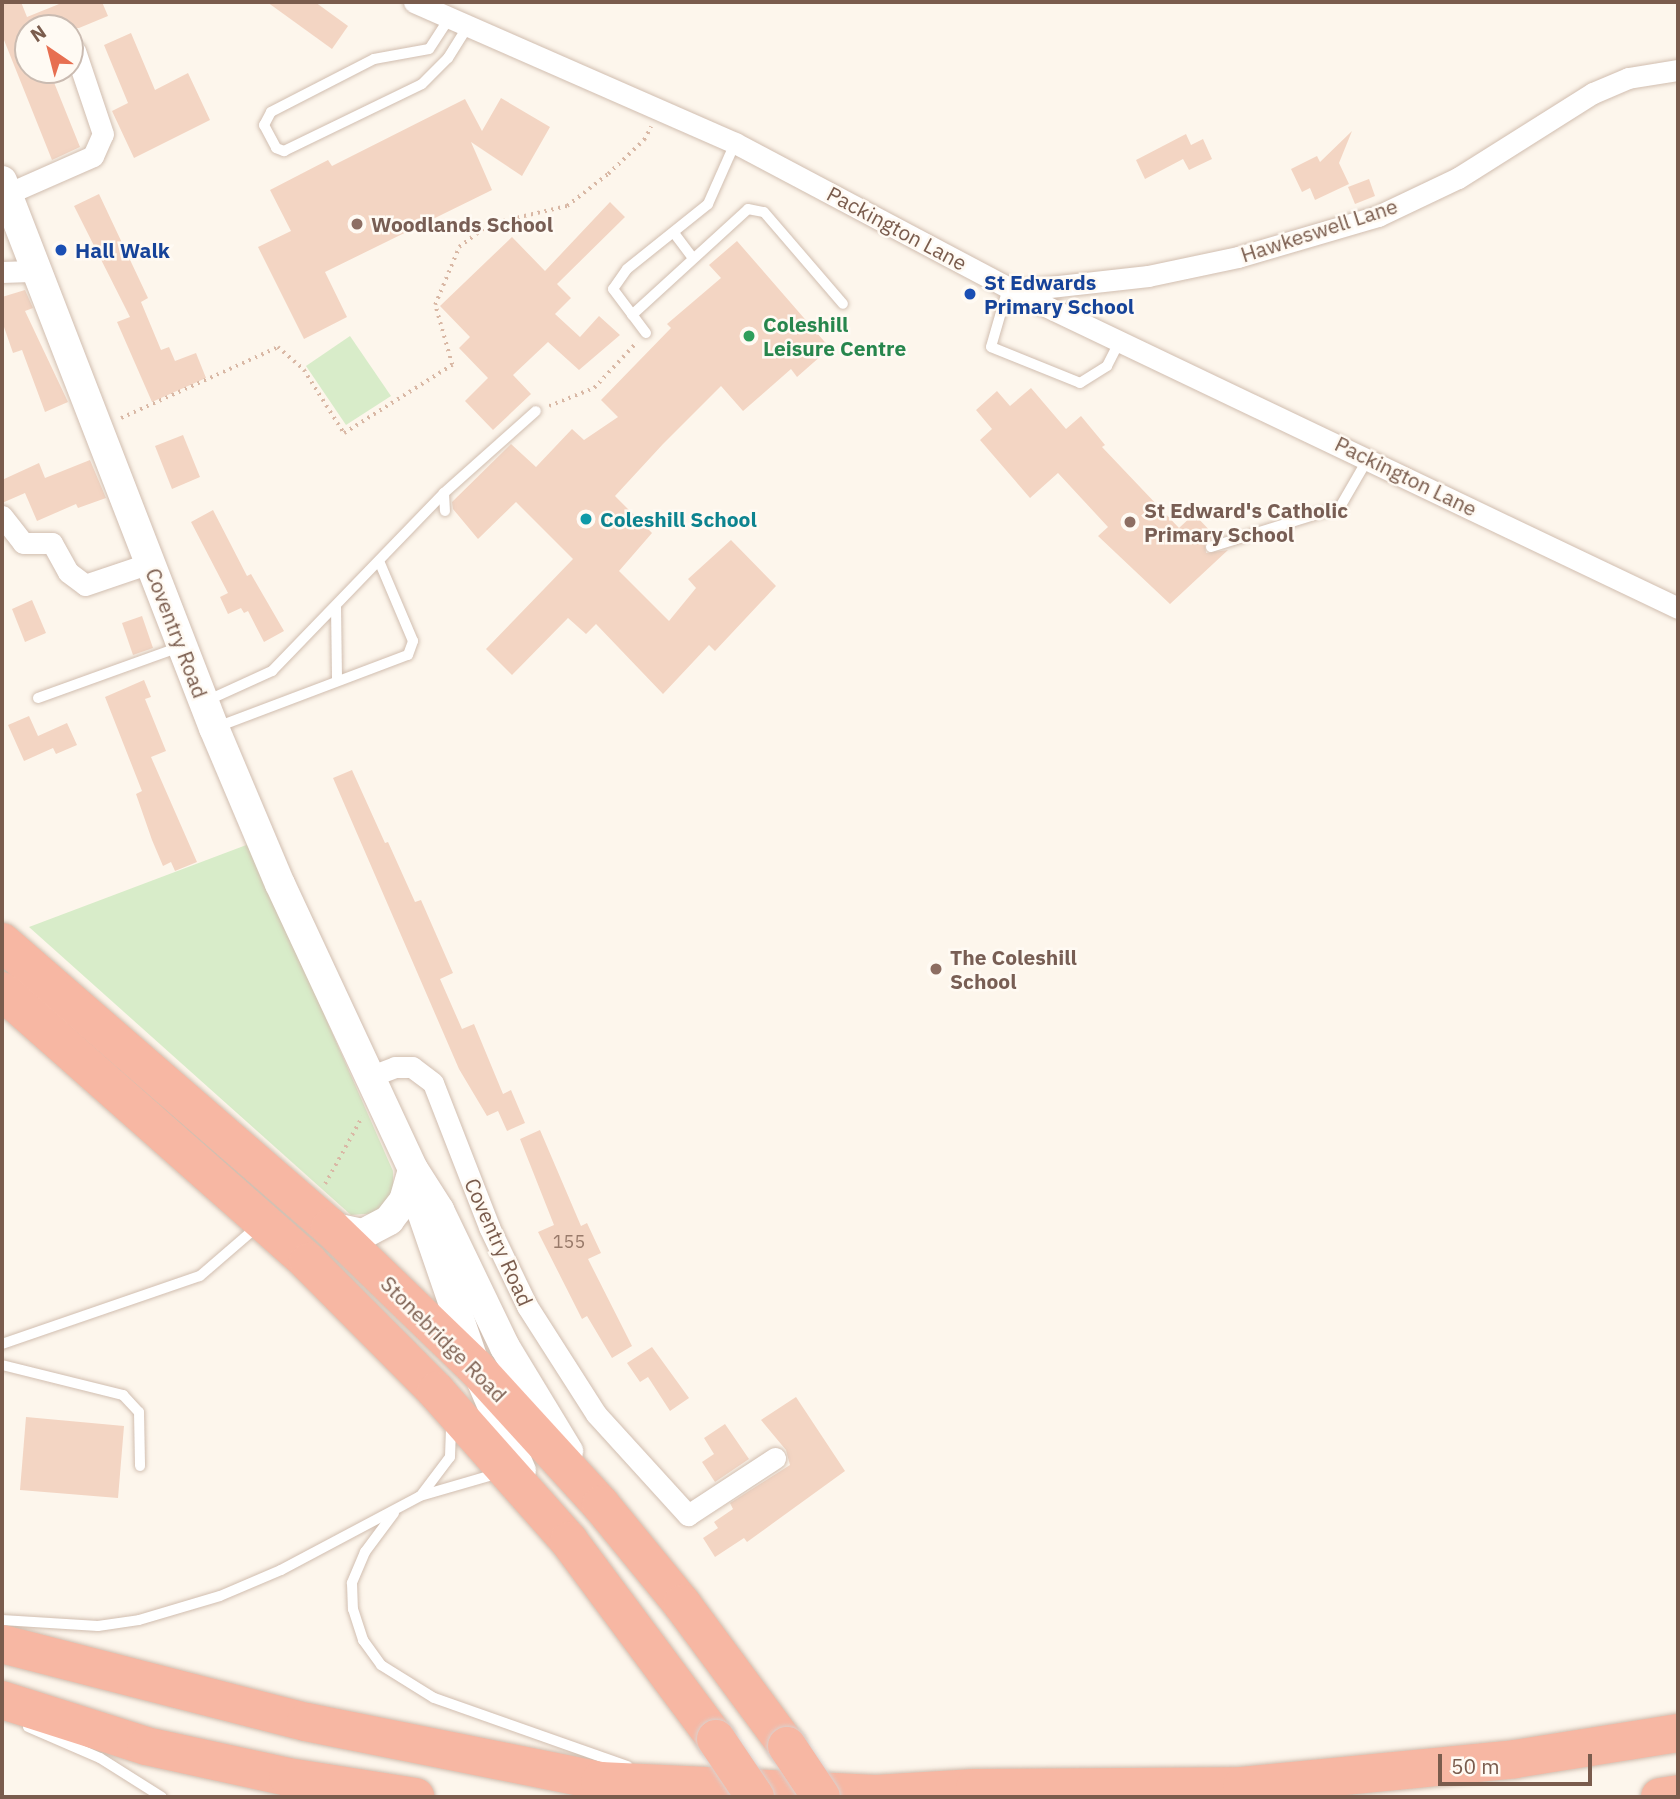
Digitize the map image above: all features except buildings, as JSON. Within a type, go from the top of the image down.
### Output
[{"type":"highway","name":"Stonebridge Road","points":[[2,942],[277,1208],[569,1541],[716,1739],[755,1797]]},
{"type":"highway","name":"Stonebridge Road","points":[[2,991],[277,1208],[330,1227],[476,1368],[601,1505],[682,1604],[787,1746],[821,1797]]},
{"type":"highway","points":[[2,1644],[306,1722],[600,1781],[876,1794],[975,1788],[1242,1786],[1515,1759],[1678,1733]]},
{"type":"highway","points":[[8,1711],[146,1746],[288,1777],[415,1797]]},
{"type":"highway","points":[[1660,1797],[1678,1794]]},
{"type":"main road","name":"Coventry Road","points":[[4,188],[209,715],[412,1169]]},
{"type":"main road","points":[[330,1227],[363,1234],[389,1220],[404,1201],[412,1169]]},
{"type":"main road","points":[[412,1169],[421,1217],[504,1442],[569,1541]]},
{"type":"main road","points":[[412,1169],[439,1210],[505,1348],[601,1505]]},
{"type":"street","name":"Packington Lane","points":[[414,2],[735,143],[1011,290],[1369,457],[1678,608]]},
{"type":"street","name":"Hawkeswell Lane","points":[[1011,290],[1148,276],[1238,257],[1378,216],[1458,178],[1593,93],[1628,78],[1678,71]]},
{"type":"street","points":[[4,188],[93,156],[103,134],[84,78]]},
{"type":"street","points":[[2,272],[38,271]]},
{"type":"street","points":[[2,516],[23,543],[52,543],[68,572],[85,585],[150,563]]},
{"type":"street","name":"Coventry Road","points":[[369,1077],[395,1067],[412,1067],[433,1083],[489,1227],[527,1306],[596,1414],[688,1515],[775,1458]]},
{"type":"lane","points":[[459,22],[448,58],[422,84],[284,151],[276,148],[264,125],[271,112],[374,59],[429,49],[459,22]]},
{"type":"lane","points":[[646,333],[613,289],[627,269],[708,204],[735,143]]},
{"type":"lane","points":[[632,315],[741,213],[756,209],[843,304]]},
{"type":"lane","points":[[674,233],[693,258]]},
{"type":"lane","points":[[1011,290],[991,347],[1080,383],[1107,366],[1120,341]]},
{"type":"lane","points":[[209,715],[272,671],[444,493],[536,411]]},
{"type":"lane","points":[[1211,547],[1340,508],[1369,457]]},
{"type":"lane","points":[[444,493],[445,511]]},
{"type":"lane","points":[[209,715],[337,681],[408,655],[413,641],[379,561]]},
{"type":"lane","points":[[335,606],[337,681]]},
{"type":"lane","points":[[38,698],[182,646]]},
{"type":"lane","points":[[2,1344],[200,1276],[277,1208]]},
{"type":"lane","points":[[2,1365],[40,1371],[122,1395],[139,1412],[140,1466]]},
{"type":"lane","points":[[420,1496],[450,1457],[453,1432],[436,1391]]},
{"type":"lane","points":[[2,1620],[98,1626],[139,1620],[233,1591],[420,1496],[507,1471]]},
{"type":"lane","points":[[396,1510],[365,1552],[352,1583],[353,1609],[363,1640],[381,1665],[434,1698],[678,1784]]},
{"type":"lane","points":[[8,1711],[100,1758],[162,1797]]},
{"type":"path","points":[[97,428],[278,347],[304,370],[344,433],[452,365],[435,305],[459,247],[490,224],[567,206],[644,140],[660,110]]},
{"type":"path","points":[[536,411],[594,388],[646,333]]},
{"type":"green space","points":[[350,336],[391,396],[346,425],[306,366]]},
{"type":"green space","points":[[249,844],[393,1171],[393,1196],[378,1213],[351,1215],[29,927]]},
{"type":"place","name":"Woodlands School","points":[[357,224]]},
{"type":"place","name":"Hall Walk","points":[[61,250]]},
{"type":"place","name":"St Edwards Primary School","points":[[970,294]]},
{"type":"place","name":"Coleshill Leisure Centre","points":[[749,336]]},
{"type":"place","name":"Coleshill School","points":[[586,519]]},
{"type":"place","name":"St Edward's Catholic Primary School","points":[[1130,522]]},
{"type":"place","name":"The Coleshill School","points":[[936,969]]}]
